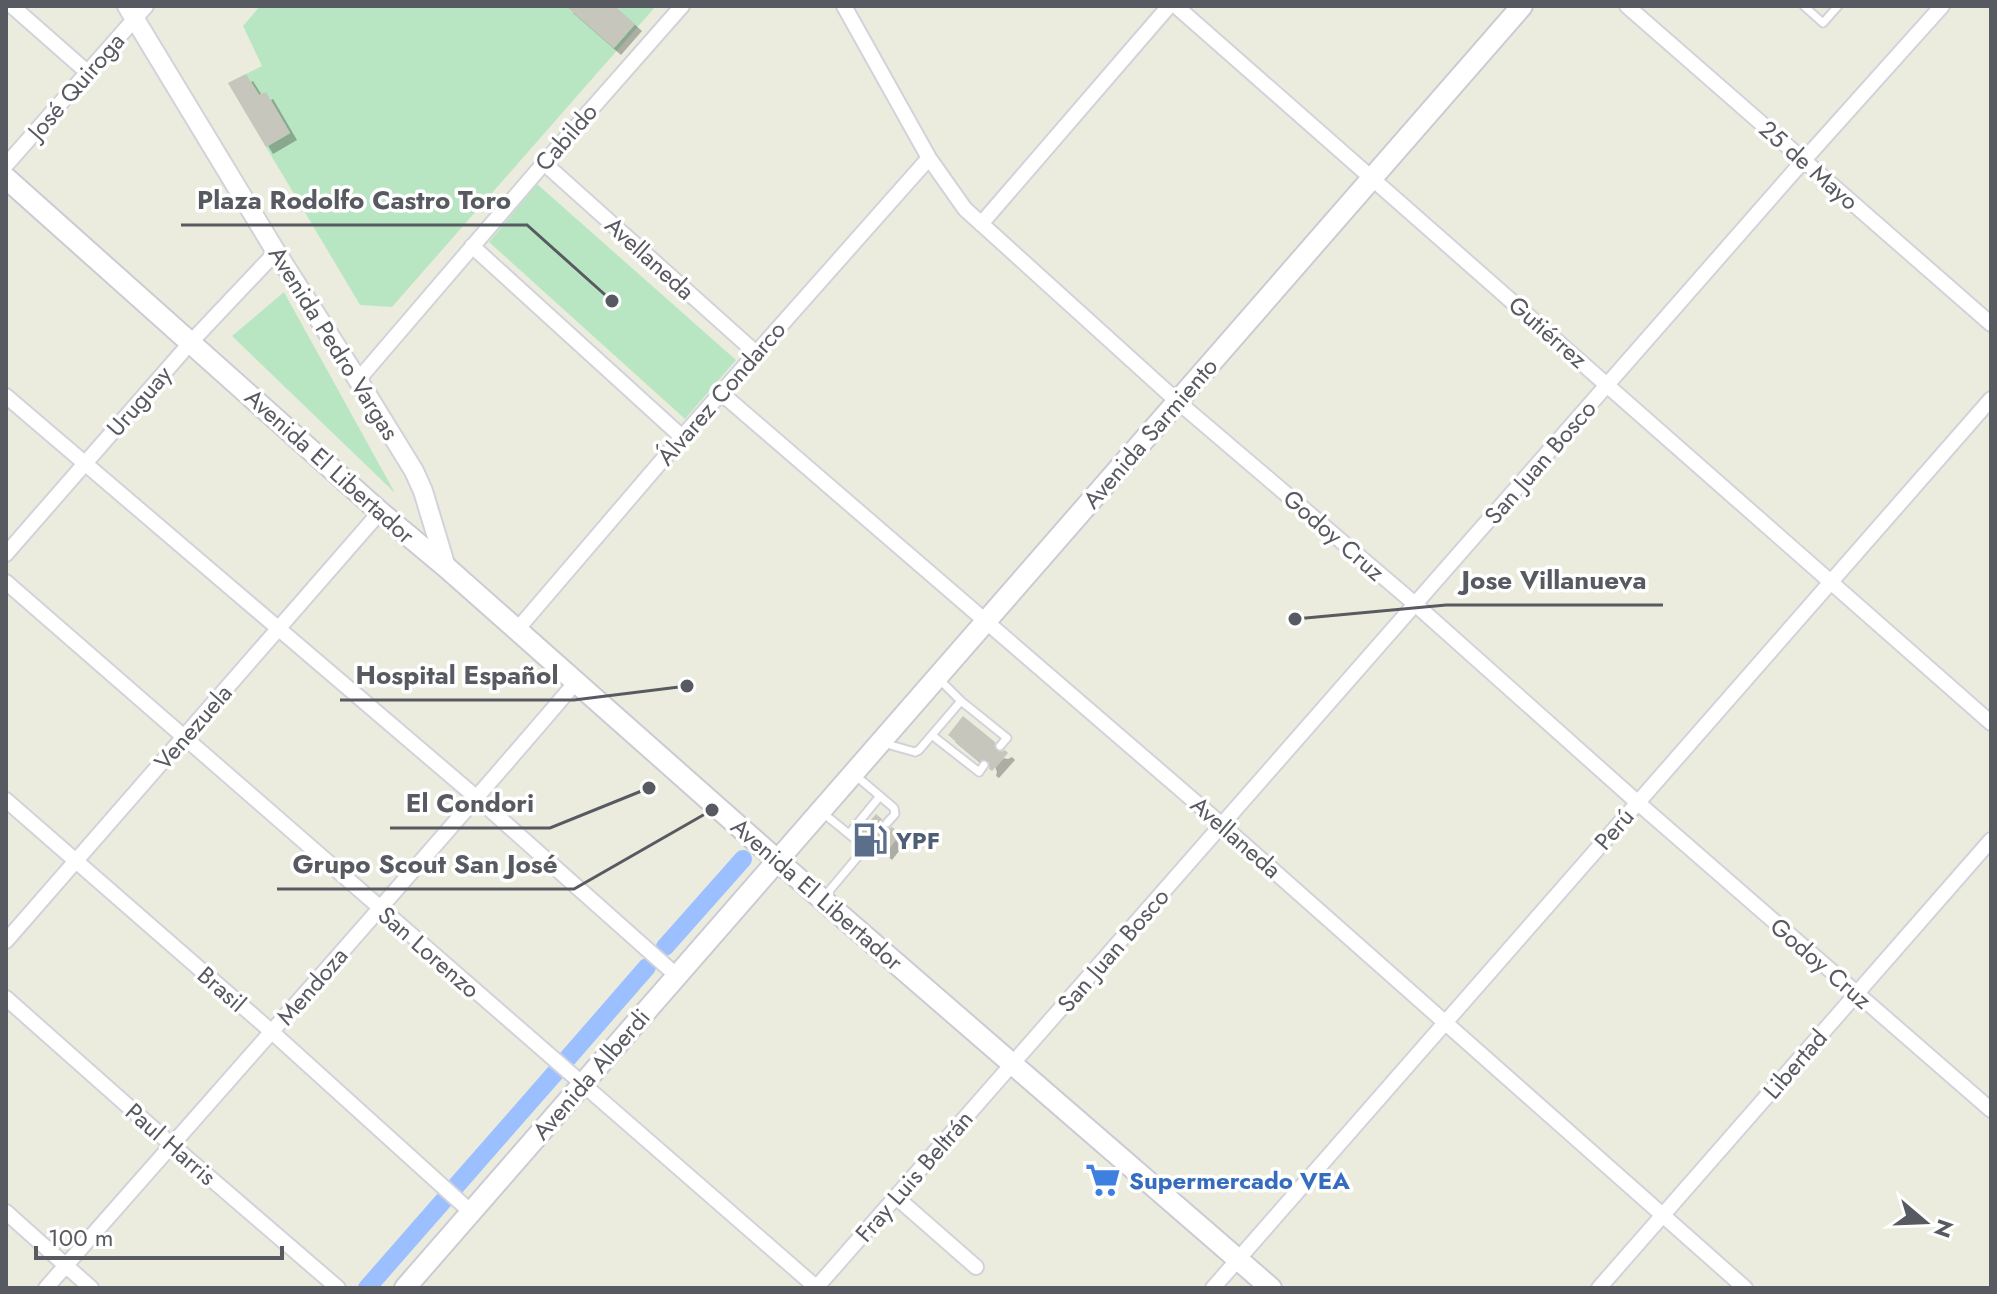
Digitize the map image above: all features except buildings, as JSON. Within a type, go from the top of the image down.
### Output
[{"type":"main road","name":"Avenida Sarmiento","points":[[778,861],[1522,6]]},
{"type":"main road","name":"Avenida El Libertador","points":[[6,178],[380,512],[1271,1288]]},
{"type":"main road","name":"Avenida Alberdi","points":[[405,1288],[778,861]]},
{"type":"street","points":[[12,6],[87,72]]},
{"type":"street","name":"Cabildo","points":[[358,380],[682,6]]},
{"type":"street","name":"Godoy Cruz","points":[[844,6],[929,158],[965,209],[1177,401],[1415,604],[1991,1110]]},
{"type":"street","points":[[981,224],[1169,6]]},
{"type":"street","name":"Gutiérrez","points":[[1176,6],[1991,723]]},
{"type":"street","name":"25 de Mayo","points":[[1627,6],[1991,324]]},
{"type":"street","name":"San Juan Bosco","points":[[1013,1064],[1942,6]]},
{"type":"street","name":"José Quiroga","points":[[6,165],[136,10]]},
{"type":"street","name":"Avenida Pedro Vargas","points":[[136,10],[276,252],[414,471],[446,567]]},
{"type":"street","name":"Álvarez Condarco","points":[[516,631],[682,437],[929,158]]},
{"type":"street","name":"Avellaneda","points":[[544,163],[756,353]]},
{"type":"street","points":[[472,246],[682,437]]},
{"type":"street","name":"Uruguay","points":[[6,554],[191,342],[276,252]]},
{"type":"street","name":"Avellaneda","points":[[721,393],[1222,825],[1745,1288]]},
{"type":"street","points":[[6,396],[477,798],[676,975]]},
{"type":"street","name":"Perú","points":[[1213,1288],[1991,399]]},
{"type":"street","name":"Venezuela","points":[[6,941],[380,512]]},
{"type":"street","name":"San Lorenzo","points":[[6,582],[816,1288]]},
{"type":"street","name":"Mendoza","points":[[46,1288],[576,682]]},
{"type":"street","name":"Brasil","points":[[6,800],[272,1032],[471,1212]]},
{"type":"street","name":"Libertad","points":[[1599,1288],[1991,840]]},
{"type":"street","name":"Paul Harris","points":[[6,998],[338,1288]]},
{"type":"street","name":"Fray Luis Beltrán","points":[[816,1288],[1013,1064]]},
{"type":"street","points":[[896,1197],[976,1267]]},
{"type":"street","points":[[6,1212],[91,1288]]},
{"type":"lane","points":[[1804,6],[1823,23],[1838,6]]},
{"type":"lane","points":[[937,677],[1007,738],[1000,746]]},
{"type":"lane","points":[[881,743],[915,752],[933,736],[961,701]]},
{"type":"lane","points":[[973,724],[980,716]]},
{"type":"lane","points":[[933,736],[979,772],[984,765]]},
{"type":"lane","points":[[951,750],[957,743]]},
{"type":"lane","points":[[853,774],[894,808],[887,823]]},
{"type":"lane","points":[[849,834],[880,796]]},
{"type":"lane","points":[[821,811],[868,845],[822,899]]},
{"type":"green space","points":[[260,6],[656,6],[392,307],[360,305],[228,83],[262,66],[243,26]]},
{"type":"green space","points":[[537,184],[736,360],[685,419],[489,242]]},
{"type":"green space","points":[[284,292],[395,493],[232,336]]},
{"type":"waterway","points":[[665,947],[743,859]]},
{"type":"waterway","points":[[567,1059],[647,967]]},
{"type":"waterway","points":[[456,1186],[555,1073]]},
{"type":"waterway","points":[[367,1288],[444,1200]]},
{"type":"place","name":"Plaza Rodolfo Castro Toro","points":[[612,301]]},
{"type":"place","name":"Jose Villanueva","points":[[1295,619]]},
{"type":"place","name":"Hospital Español","points":[[687,686]]},
{"type":"place","name":"El Condori","points":[[649,788]]},
{"type":"place","name":"Grupo Scout San José","points":[[712,810]]},
{"type":"place","name":"YPF","points":[[870,840]]},
{"type":"place","name":"Supermercado VEA","points":[[1103,1180]]}]
